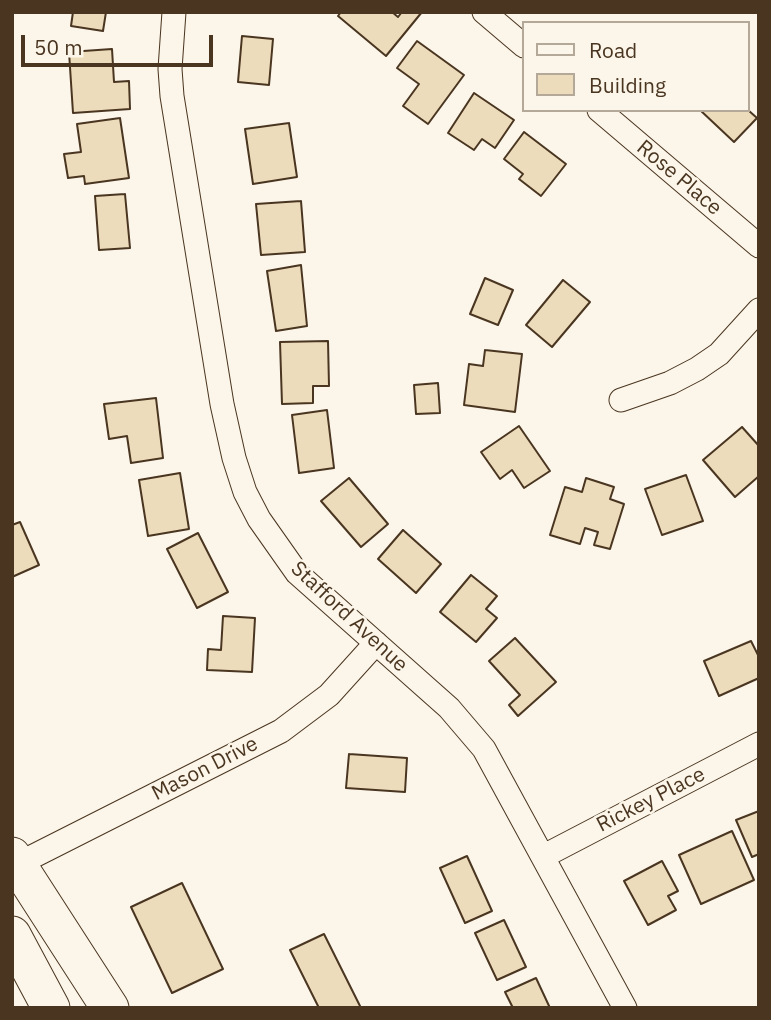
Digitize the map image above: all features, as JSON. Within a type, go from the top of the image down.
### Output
[{"type":"main road","points":[[14,862],[110,1008]]},
{"type":"main road","points":[[12,935],[51,1008]]},
{"type":"street","name":"Stafford Avenue","points":[[174,12],[170,58],[172,96],[234,458],[245,492],[278,549],[297,573],[469,729],[502,778],[625,1008]]},
{"type":"street","points":[[484,12],[522,44]]},
{"type":"street","name":"Rose Place","points":[[601,112],[759,246]]},
{"type":"street","points":[[621,400],[670,383],[697,369],[719,354],[759,310]]},
{"type":"street","name":"Mason Drive","points":[[14,862],[281,731],[329,695],[376,643]]},
{"type":"street","name":"Rickey Place","points":[[544,856],[759,744]]},
{"type":"building","points":[[73,12],[106,12],[103,31],[71,26]]},
{"type":"building","points":[[341,12],[392,12],[398,17],[402,12],[422,12],[386,56],[338,16]]},
{"type":"building","points":[[242,36],[273,39],[269,85],[238,82]]},
{"type":"building","points":[[417,41],[464,75],[428,124],[403,106],[419,84],[397,68]]},
{"type":"building","points":[[112,49],[114,82],[129,81],[130,109],[73,113],[69,52]]},
{"type":"building","points":[[474,93],[514,120],[495,148],[482,139],[474,150],[448,133]]},
{"type":"building","points":[[702,112],[750,112],[757,118],[734,142]]},
{"type":"building","points":[[120,118],[129,178],[85,184],[84,176],[68,178],[64,154],[81,152],[77,124]]},
{"type":"building","points":[[289,123],[297,177],[253,184],[245,129]]},
{"type":"building","points":[[524,132],[566,164],[541,196],[519,179],[523,174],[504,159]]},
{"type":"building","points":[[125,194],[130,248],[99,250],[95,196]]},
{"type":"building","points":[[301,201],[305,252],[261,255],[256,204]]},
{"type":"building","points":[[301,265],[307,326],[276,331],[267,271]]},
{"type":"building","points":[[485,278],[513,290],[498,325],[470,314]]},
{"type":"building","points":[[563,280],[590,302],[552,347],[526,325]]},
{"type":"building","points":[[328,341],[329,386],[313,386],[313,403],[282,404],[280,342]]},
{"type":"building","points":[[485,350],[522,354],[515,412],[464,405],[469,364],[483,366]]},
{"type":"building","points":[[438,383],[440,413],[416,414],[414,385]]},
{"type":"building","points":[[156,398],[163,458],[131,463],[127,436],[109,439],[104,404]]},
{"type":"building","points":[[327,410],[334,468],[299,473],[292,415]]},
{"type":"building","points":[[519,426],[550,471],[524,488],[512,470],[500,479],[481,452]]},
{"type":"building","points":[[742,427],[759,446],[759,476],[735,497],[703,460]]},
{"type":"building","points":[[180,473],[189,529],[148,536],[139,480]]},
{"type":"building","points":[[686,475],[703,521],[662,535],[645,489]]},
{"type":"building","points":[[349,478],[388,524],[361,547],[321,501]]},
{"type":"building","points":[[586,478],[614,487],[610,499],[624,504],[610,549],[594,545],[598,532],[585,528],[580,544],[550,535],[565,487],[582,492]]},
{"type":"building","points":[[20,522],[39,565],[12,577],[12,525]]},
{"type":"building","points":[[403,530],[441,564],[416,593],[378,559]]},
{"type":"building","points":[[198,533],[228,592],[197,608],[167,549]]},
{"type":"building","points":[[471,575],[497,596],[486,609],[497,618],[476,642],[440,612]]},
{"type":"building","points":[[223,616],[255,618],[252,672],[207,670],[208,649],[221,650]]},
{"type":"building","points":[[515,638],[556,682],[518,716],[509,705],[520,695],[489,661]]},
{"type":"building","points":[[751,641],[759,657],[759,678],[719,696],[704,661]]},
{"type":"building","points":[[349,754],[407,758],[405,792],[346,788]]},
{"type":"building","points":[[759,811],[759,854],[752,857],[736,820]]},
{"type":"building","points":[[732,831],[754,880],[701,904],[679,855]]},
{"type":"building","points":[[467,856],[492,911],[465,923],[440,868]]},
{"type":"building","points":[[662,861],[678,891],[668,896],[676,910],[648,925],[624,881]]},
{"type":"building","points":[[182,883],[223,969],[172,993],[131,907]]},
{"type":"building","points":[[504,920],[526,967],[497,980],[475,933]]},
{"type":"building","points":[[324,934],[361,1008],[319,1008],[290,950]]},
{"type":"building","points":[[536,978],[550,1008],[513,1008],[505,992]]}]
